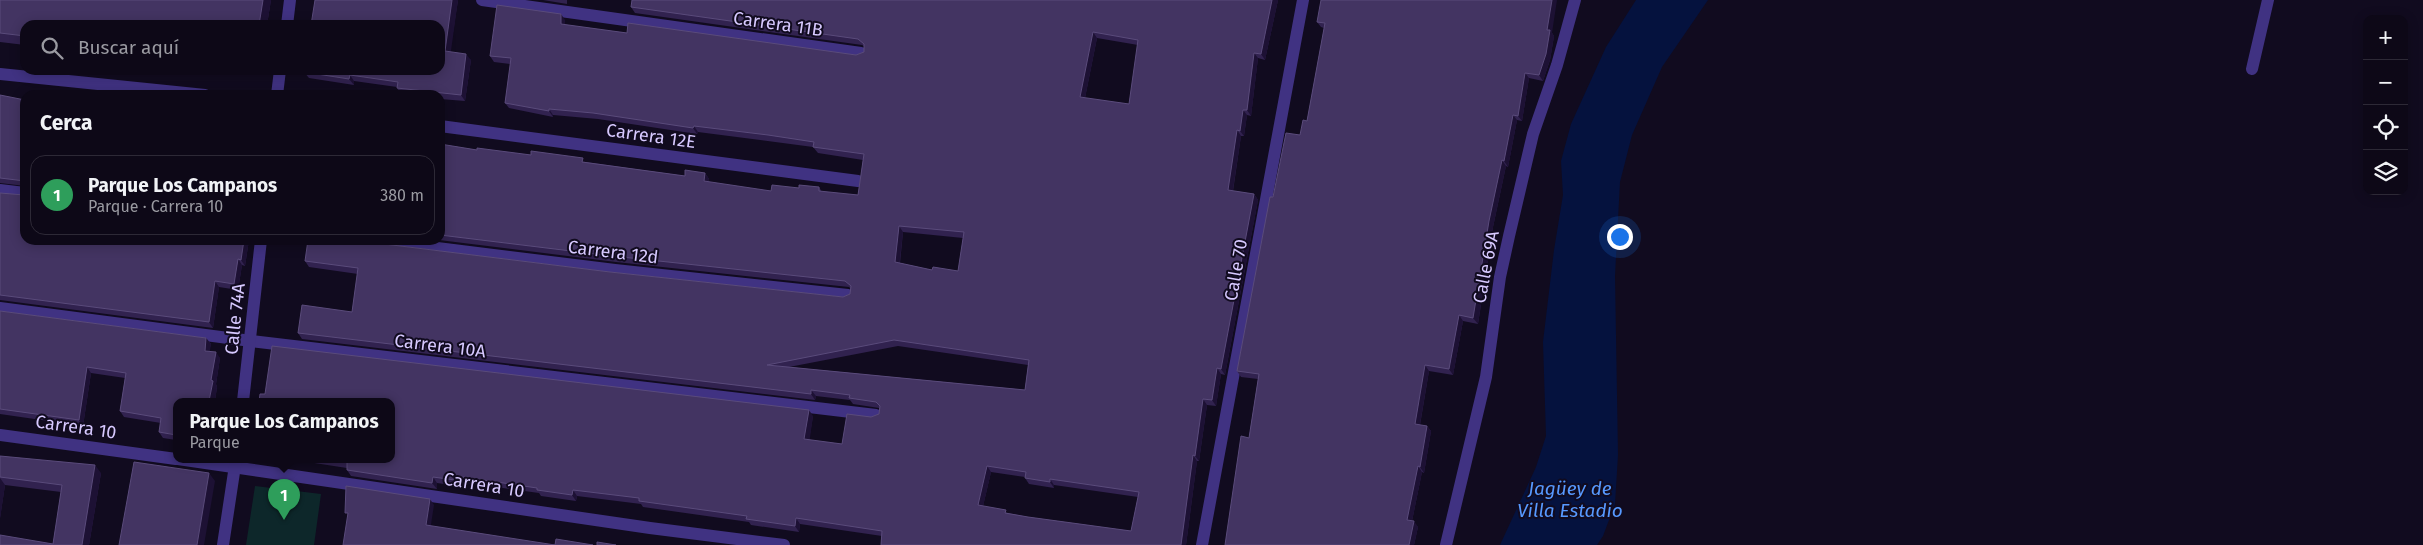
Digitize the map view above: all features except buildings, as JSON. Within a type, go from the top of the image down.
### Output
[{"type":"street","points":[[288,20],[290,0]]},
{"type":"street","name":"Carrera 11B","points":[[482,0],[861,53]]},
{"type":"street","name":"Calle 70","points":[[1202,545],[1303,0]]},
{"type":"street","name":"Calle 69A","points":[[1446,545],[1486,377],[1500,277],[1533,134],[1557,65],[1575,0]]},
{"type":"street","points":[[2252,69],[2268,0]]},
{"type":"street","points":[[0,74],[156,90]]},
{"type":"street","points":[[278,90],[279,75]]},
{"type":"street","name":"Carrera 12E","points":[[445,127],[858,181]]},
{"type":"street","points":[[0,190],[20,193]]},
{"type":"street","name":"Calle 74A","points":[[243,398],[260,245]]},
{"type":"street","name":"Carrera 12d","points":[[413,245],[615,270],[848,295]]},
{"type":"street","name":"Carrera 10A","points":[[0,308],[250,341],[876,415]]},
{"type":"street","name":"Carrera 10","points":[[0,435],[173,458]]},
{"type":"street","points":[[223,545],[235,463]]},
{"type":"street","name":"Carrera 10","points":[[235,463],[650,528],[784,545]]},
{"type":"green space","points":[[255,486],[321,494],[314,545],[246,545]]},
{"type":"water","name":"Jagüey de Villa Estadio","points":[[1636,0],[1708,0],[1662,67],[1632,135],[1620,182],[1615,276],[1618,455],[1615,504],[1603,536],[1597,545],[1500,545],[1536,467],[1546,436],[1543,342],[1554,250],[1563,195],[1561,161],[1571,124],[1606,47]]},
{"type":"place","name":"Parque Los Campanos","points":[[284,520]]}]
